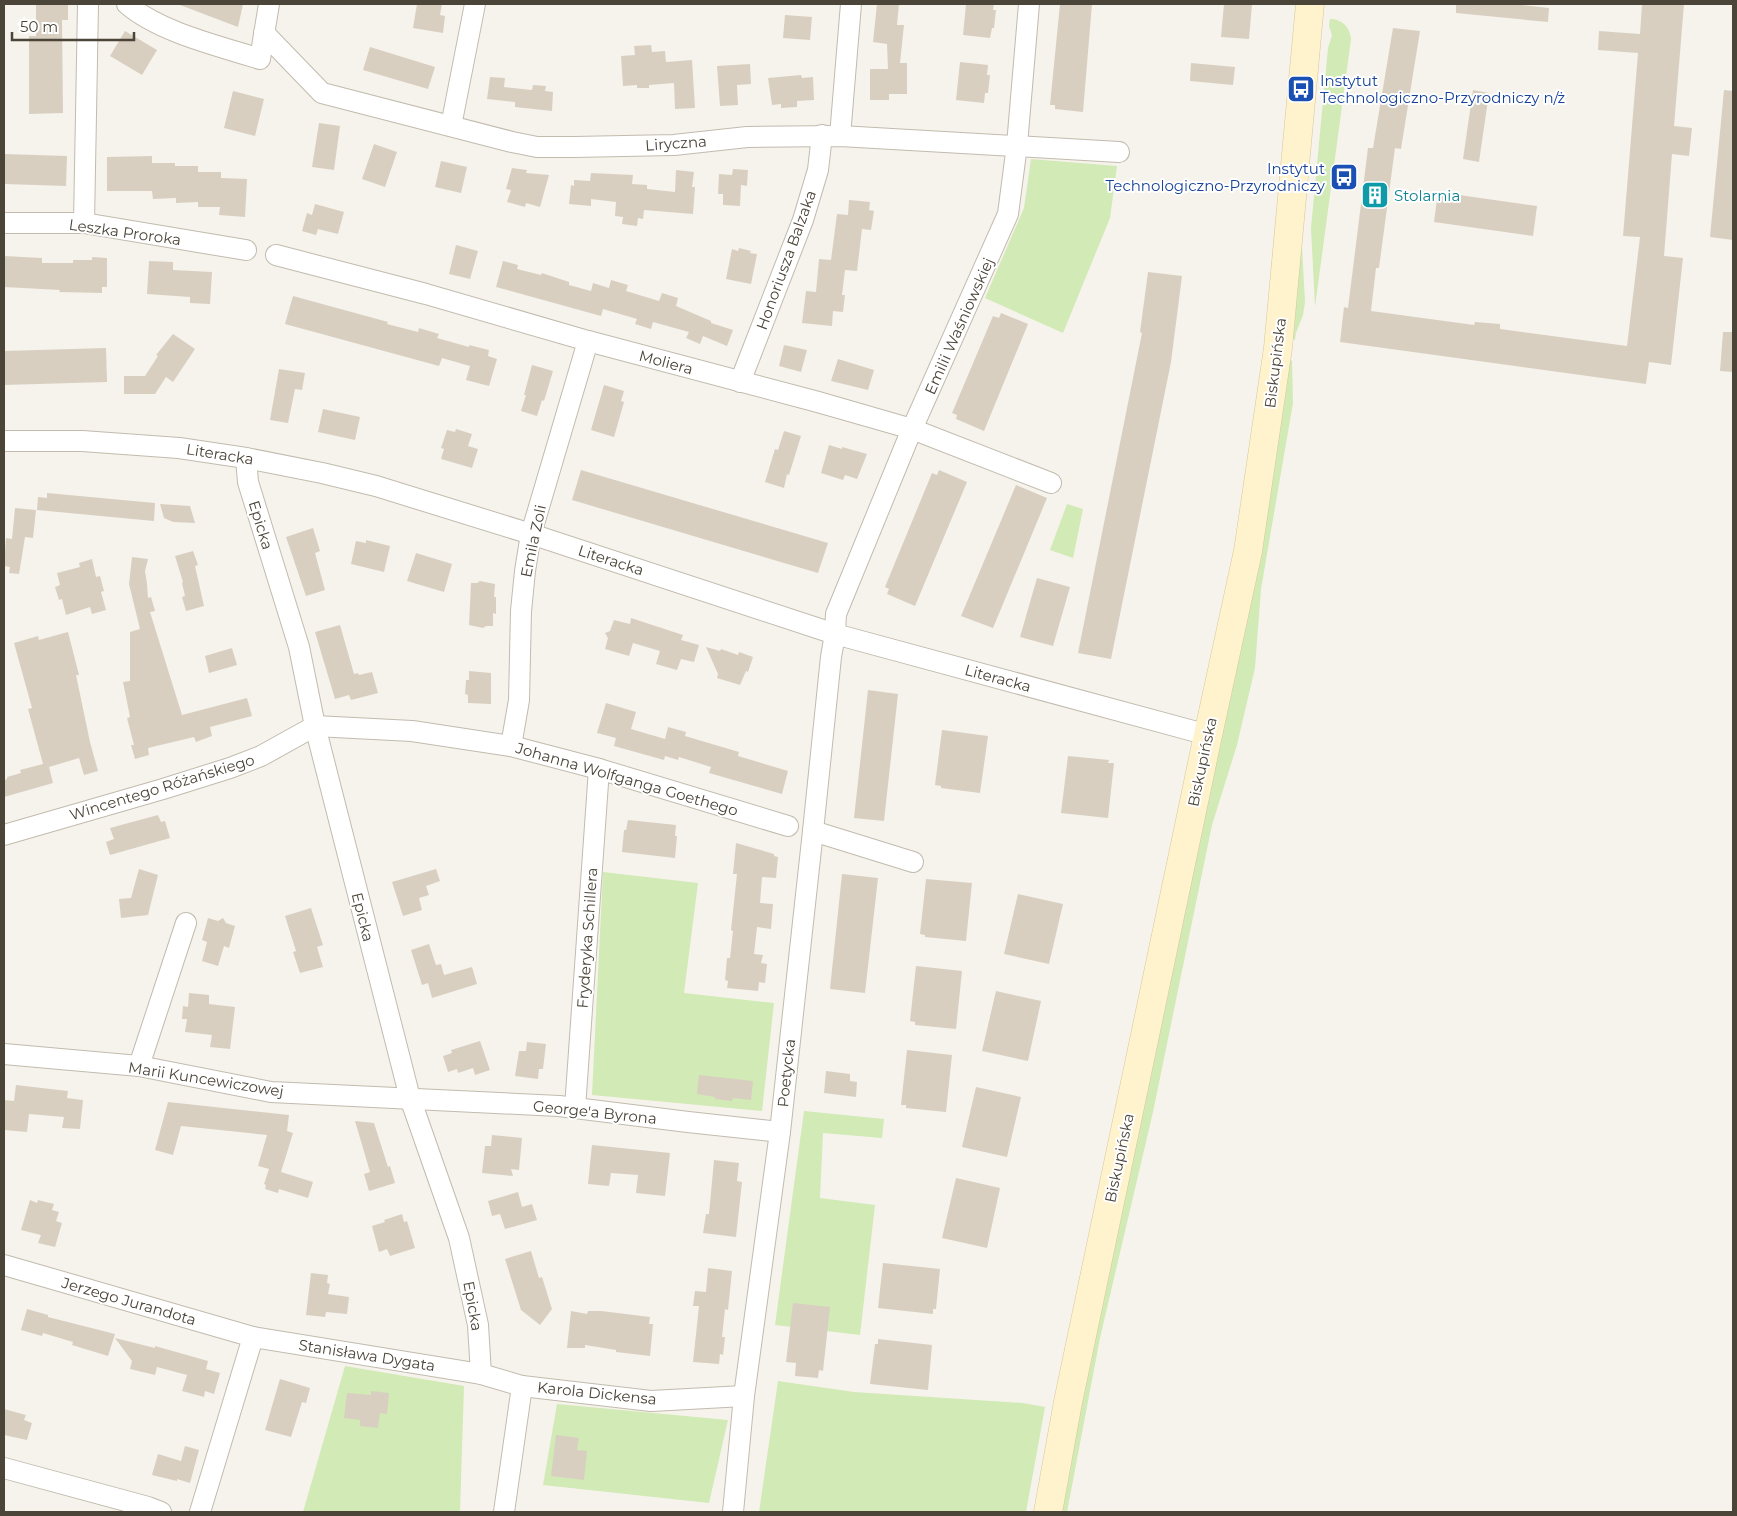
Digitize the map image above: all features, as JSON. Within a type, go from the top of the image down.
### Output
[{"type":"street","points":[[84,223],[88,4]]},
{"type":"street","points":[[127,4],[140,15],[199,41],[260,59],[269,4]]},
{"type":"street","points":[[451,126],[475,4]]},
{"type":"street","name":"Honoriusza Balzaka","points":[[740,382],[803,220],[818,170],[831,136],[851,4]]},
{"type":"street","name":"Emilii Waśniowskiej","points":[[835,634],[836,614],[912,430],[1008,214],[1017,145],[1029,4]]},
{"type":"street","name":"Biskupińska","points":[[1048,1512],[1068,1402],[1248,551],[1278,348],[1310,4]]},
{"type":"street","name":"Liryczna","points":[[264,33],[322,93],[536,146],[574,148],[674,145],[747,137],[831,136],[1119,152]]},
{"type":"street","name":"Leszka Proroka","points":[[4,223],[84,223],[246,250]]},
{"type":"street","name":"Moliera","points":[[276,254],[426,294],[588,341],[818,402],[912,430],[1051,483]]},
{"type":"street","name":"Emila Zoli","points":[[511,746],[519,700],[522,612],[525,571],[531,534],[588,341]]},
{"type":"street","name":"Literacka","points":[[4,441],[82,441],[179,448],[246,458],[376,486],[531,534],[835,634],[1208,735]]},
{"type":"street","name":"Epicka","points":[[246,458],[248,482],[298,647],[315,726],[410,1098],[459,1238],[478,1325],[481,1374]]},
{"type":"street","name":"Poetycka","points":[[733,1512],[744,1396],[780,1132],[830,657],[835,634]]},
{"type":"street","name":"Johanna Wolfganga Goethego","points":[[315,726],[412,731],[511,746],[599,769],[788,826]]},
{"type":"street","name":"Wincentego Różańskiego","points":[[4,835],[230,768],[262,756],[315,726]]},
{"type":"street","name":"Fryderyka Schillera","points":[[575,1108],[599,769]]},
{"type":"street","points":[[813,831],[913,862]]},
{"type":"street","points":[[139,1066],[186,923]]},
{"type":"street","name":"Marii Kuncewiczowej","points":[[4,1054],[139,1066],[271,1092],[410,1098]]},
{"type":"street","name":"George'a Byrona","points":[[410,1098],[575,1108],[780,1132]]},
{"type":"street","name":"Jerzego Jurandota","points":[[4,1265],[253,1336]]},
{"type":"street","points":[[200,1512],[253,1336]]},
{"type":"street","name":"Stanisława Dygata","points":[[253,1336],[481,1374]]},
{"type":"street","name":"Karola Dickensa","points":[[481,1374],[522,1386],[651,1401],[744,1396]]},
{"type":"street","points":[[504,1512],[522,1386]]},
{"type":"street","points":[[4,1468],[148,1507],[160,1512]]},
{"type":"green space","points":[[1330,19],[1338,20],[1345,24],[1351,39],[1315,307],[1311,228],[1328,48],[1332,35],[1329,26]]},
{"type":"green space","points":[[1031,159],[1117,166],[1110,218],[1063,333],[985,298],[1024,208]]},
{"type":"green space","points":[[1301,228],[1305,302],[1295,340],[1291,337]]},
{"type":"green space","points":[[1292,360],[1293,403],[1261,589],[1255,668],[1237,745],[1212,825],[1153,1112],[1100,1338],[1067,1512],[1054,1512],[1288,364]]},
{"type":"green space","points":[[1067,504],[1083,509],[1073,558],[1050,550]]},
{"type":"green space","points":[[603,872],[698,883],[684,993],[774,1003],[762,1111],[592,1095]]},
{"type":"green space","points":[[804,1111],[884,1119],[882,1138],[823,1133],[820,1198],[875,1205],[860,1335],[775,1325]]},
{"type":"green space","points":[[345,1366],[464,1386],[460,1512],[303,1512]]},
{"type":"green space","points":[[778,1381],[854,1392],[1023,1403],[1045,1407],[1026,1512],[759,1512]]},
{"type":"green space","points":[[557,1404],[728,1420],[709,1503],[543,1485]]},
{"type":"building","points":[[36,4],[68,4],[68,20],[62,20],[63,113],[29,114],[29,36],[36,36]]},
{"type":"building","points":[[180,4],[243,4],[238,27]]},
{"type":"building","points":[[417,4],[442,4],[440,15],[445,16],[443,33],[413,28]]},
{"type":"building","points":[[877,4],[899,4],[897,25],[904,25],[900,63],[907,63],[907,94],[889,94],[889,100],[870,100],[870,69],[888,69],[887,44],[873,42]]},
{"type":"building","points":[[966,4],[994,4],[993,10],[996,10],[994,28],[992,28],[990,38],[963,35]]},
{"type":"building","points":[[1060,4],[1092,4],[1083,112],[1055,109],[1055,105],[1050,105]]},
{"type":"building","points":[[1224,4],[1252,4],[1249,39],[1221,37]]},
{"type":"building","points":[[1456,4],[1513,4],[1549,8],[1548,22],[1456,13]]},
{"type":"building","points":[[1642,4],[1684,4],[1674,126],[1692,128],[1689,156],[1672,154],[1664,256],[1683,258],[1671,365],[1649,362],[1646,384],[1340,342],[1344,307],[1348,308],[1368,148],[1373,148],[1393,28],[1420,31],[1401,149],[1395,148],[1379,268],[1376,268],[1371,311],[1474,325],[1475,322],[1500,324],[1500,329],[1627,346],[1640,237],[1623,236],[1638,53],[1598,50],[1599,31],[1640,34]]},
{"type":"building","points":[[785,15],[812,17],[810,40],[783,38]]},
{"type":"building","points":[[125,31],[157,50],[142,75],[110,56]]},
{"type":"building","points":[[651,45],[652,52],[665,51],[666,62],[692,60],[695,108],[675,109],[674,83],[649,85],[649,88],[637,88],[637,85],[623,86],[621,56],[635,55],[634,46]]},
{"type":"building","points":[[370,47],[435,67],[428,89],[363,70]]},
{"type":"building","points":[[960,62],[988,65],[987,75],[990,75],[988,93],[985,93],[984,103],[956,100]]},
{"type":"building","points":[[1191,63],[1235,67],[1233,85],[1190,81]]},
{"type":"building","points":[[750,64],[751,84],[737,85],[738,105],[720,106],[717,66]]},
{"type":"building","points":[[801,75],[802,78],[813,77],[814,100],[797,101],[797,107],[781,108],[781,104],[772,105],[768,78]]},
{"type":"building","points":[[490,77],[505,78],[504,87],[532,90],[533,85],[546,86],[545,91],[553,92],[552,111],[515,107],[515,102],[487,99]]},
{"type":"building","points":[[1473,90],[1489,93],[1479,162],[1463,159]]},
{"type":"building","points":[[1724,90],[1733,91],[1733,240],[1710,237]]},
{"type":"building","points":[[233,91],[264,99],[255,136],[224,128]]},
{"type":"building","points":[[319,123],[340,126],[334,170],[312,167]]},
{"type":"building","points":[[374,144],[397,152],[385,187],[362,179]]},
{"type":"building","points":[[4,154],[67,156],[66,186],[4,184]]},
{"type":"building","points":[[152,156],[152,163],[198,166],[198,172],[221,172],[221,178],[247,179],[245,217],[219,215],[220,207],[198,207],[198,202],[176,203],[176,198],[153,199],[152,191],[107,191],[107,157]]},
{"type":"building","points":[[441,161],[467,167],[461,193],[435,187]]},
{"type":"building","points":[[512,168],[527,170],[526,173],[549,175],[540,207],[526,203],[525,207],[507,202],[511,190],[506,189]]},
{"type":"building","points":[[733,169],[748,170],[747,186],[741,185],[740,206],[723,205],[723,194],[718,194],[719,174],[732,175]]},
{"type":"building","points":[[676,170],[694,172],[692,187],[695,187],[693,214],[644,210],[643,219],[638,218],[637,226],[622,224],[623,217],[615,216],[616,202],[591,199],[591,206],[569,204],[571,185],[574,186],[574,180],[590,181],[591,173],[633,175],[632,184],[647,185],[647,189],[675,192]]},
{"type":"building","points":[[1438,192],[1537,206],[1533,236],[1434,222]]},
{"type":"building","points":[[849,200],[870,202],[869,210],[874,211],[871,230],[862,229],[857,271],[845,270],[842,295],[845,295],[843,312],[833,311],[832,326],[802,323],[806,291],[816,292],[819,259],[831,260],[837,214],[848,215]]},
{"type":"building","points":[[315,204],[344,212],[338,234],[318,229],[316,235],[302,231],[307,213],[312,215]]},
{"type":"building","points":[[456,245],[478,251],[470,279],[449,274]]},
{"type":"building","points":[[739,248],[757,254],[751,284],[726,279],[732,249],[738,251]]},
{"type":"building","points":[[4,256],[42,258],[42,263],[73,263],[73,260],[92,260],[92,257],[107,258],[107,287],[102,287],[102,293],[59,292],[60,290],[4,287]]},
{"type":"building","points":[[149,261],[173,262],[173,270],[212,272],[210,304],[190,303],[190,297],[147,294]]},
{"type":"building","points":[[503,261],[518,265],[517,269],[541,275],[542,273],[569,282],[569,285],[591,291],[593,283],[609,288],[611,280],[628,285],[626,291],[659,301],[662,293],[678,298],[676,306],[711,321],[711,323],[733,330],[727,346],[703,336],[700,344],[686,338],[689,332],[653,322],[651,329],[635,324],[637,319],[603,309],[601,316],[496,287]]},
{"type":"building","points":[[1148,272],[1182,276],[1171,362],[1111,659],[1078,653],[1142,333],[1140,332]]},
{"type":"building","points":[[293,296],[418,332],[419,328],[439,334],[437,338],[469,347],[469,345],[489,350],[488,356],[497,359],[489,386],[466,380],[470,366],[442,358],[439,366],[285,324]]},
{"type":"building","points":[[1001,313],[1028,324],[984,431],[956,419],[957,415],[952,413],[993,316],[999,318]]},
{"type":"building","points":[[1723,332],[1733,332],[1733,372],[1720,371]]},
{"type":"building","points":[[173,334],[195,349],[173,382],[166,377],[155,394],[124,394],[124,376],[145,376],[158,356],[156,355]]},
{"type":"building","points":[[784,345],[807,350],[801,372],[779,366]]},
{"type":"building","points":[[106,348],[107,382],[4,385],[4,351]]},
{"type":"building","points":[[838,359],[874,370],[868,390],[831,381]]},
{"type":"building","points":[[532,365],[553,371],[544,401],[542,400],[537,416],[521,411]]},
{"type":"building","points":[[279,369],[305,373],[302,390],[295,389],[288,423],[270,420]]},
{"type":"building","points":[[604,385],[624,391],[621,401],[624,402],[614,437],[591,430]]},
{"type":"building","points":[[323,409],[360,417],[355,440],[318,432]]},
{"type":"building","points":[[456,429],[472,434],[468,446],[478,449],[472,468],[441,459],[444,449],[441,448],[447,430],[455,432]]},
{"type":"building","points":[[784,431],[801,436],[784,488],[765,482],[775,449],[778,450]]},
{"type":"building","points":[[829,445],[867,454],[857,479],[845,475],[843,480],[821,473]]},
{"type":"building","points":[[581,470],[828,543],[818,573],[572,500]]},
{"type":"building","points":[[939,470],[967,482],[915,606],[887,594],[889,589],[885,587],[932,473],[937,475]]},
{"type":"building","points":[[1016,485],[1047,498],[993,628],[961,616]]},
{"type":"building","points":[[47,493],[155,503],[154,521],[37,510],[38,497],[47,498]]},
{"type":"building","points":[[160,504],[190,506],[195,523],[173,522],[164,518]]},
{"type":"building","points":[[15,508],[36,510],[33,538],[25,537],[19,574],[9,573],[10,567],[4,566],[6,538],[12,539]]},
{"type":"building","points":[[313,528],[320,551],[315,553],[325,590],[306,596],[286,537]]},
{"type":"building","points":[[366,540],[390,546],[384,572],[351,564],[356,541],[366,543]]},
{"type":"building","points":[[193,551],[198,565],[195,566],[204,606],[186,611],[182,597],[185,596],[183,582],[175,556]]},
{"type":"building","points":[[416,553],[452,564],[444,592],[407,581]]},
{"type":"building","points":[[132,557],[148,559],[145,571],[148,598],[151,597],[155,611],[150,612],[182,715],[247,698],[252,716],[210,727],[212,736],[196,742],[194,737],[148,748],[149,755],[135,759],[131,745],[134,745],[127,718],[130,717],[123,682],[130,681],[130,632],[140,629],[129,584]]},
{"type":"building","points":[[92,559],[96,577],[100,576],[104,591],[101,592],[106,610],[92,614],[90,607],[66,615],[62,599],[59,600],[55,587],[60,585],[57,573],[80,567],[79,563]]},
{"type":"building","points":[[1037,578],[1070,587],[1053,646],[1020,637]]},
{"type":"building","points":[[480,581],[495,584],[494,597],[496,597],[496,614],[493,613],[493,626],[483,628],[469,625],[471,583]]},
{"type":"building","points":[[631,618],[683,635],[681,640],[699,645],[694,662],[681,659],[677,670],[656,664],[660,651],[633,643],[629,656],[605,649],[608,638],[605,633],[610,631],[614,620],[630,624]]},
{"type":"building","points":[[340,625],[354,674],[358,673],[359,675],[372,672],[378,693],[351,700],[349,695],[335,699],[315,632]]},
{"type":"building","points":[[68,632],[79,675],[76,675],[90,742],[98,771],[84,775],[79,758],[49,767],[53,783],[4,797],[4,780],[7,777],[21,773],[20,770],[43,764],[28,709],[32,708],[14,643],[38,636],[39,640]]},
{"type":"building","points":[[706,647],[720,651],[721,649],[738,655],[739,652],[753,657],[748,672],[746,671],[740,685],[717,678],[718,674]]},
{"type":"building","points":[[232,648],[237,665],[209,673],[205,656]]},
{"type":"building","points":[[469,671],[491,673],[491,704],[468,703],[468,695],[465,694],[466,680],[469,680]]},
{"type":"building","points":[[868,690],[898,694],[884,821],[854,818]]},
{"type":"building","points":[[606,703],[636,712],[631,729],[665,739],[668,727],[686,732],[685,736],[739,752],[738,756],[788,771],[782,794],[709,773],[711,767],[679,757],[678,760],[665,756],[664,760],[614,746],[616,738],[597,733]]},
{"type":"building","points":[[942,730],[988,736],[980,793],[941,788],[941,786],[935,785]]},
{"type":"building","points":[[1068,756],[1109,760],[1108,763],[1114,763],[1108,818],[1061,813]]},
{"type":"building","points":[[158,815],[161,822],[165,821],[170,838],[110,855],[106,842],[114,839],[110,828]]},
{"type":"building","points":[[628,820],[676,825],[675,858],[622,852],[624,830],[626,830]]},
{"type":"building","points":[[736,843],[774,854],[774,856],[778,857],[776,878],[762,877],[760,903],[773,904],[771,929],[757,927],[754,954],[763,955],[761,963],[767,964],[765,983],[759,982],[758,991],[727,988],[728,981],[725,980],[727,958],[730,958],[733,931],[731,930],[737,874],[733,874]]},
{"type":"building","points":[[139,869],[158,875],[148,915],[121,918],[119,899],[131,898]]},
{"type":"building","points":[[436,869],[440,881],[426,886],[429,895],[419,898],[422,910],[403,916],[392,882]]},
{"type":"building","points":[[842,874],[878,878],[865,993],[830,989]]},
{"type":"building","points":[[926,879],[972,883],[966,941],[925,937],[925,935],[920,934]]},
{"type":"building","points":[[1018,894],[1063,904],[1049,964],[1004,954]]},
{"type":"building","points":[[311,908],[323,945],[317,947],[323,967],[300,973],[293,952],[296,951],[285,916]]},
{"type":"building","points":[[208,918],[218,921],[223,918],[226,923],[235,926],[229,948],[224,946],[218,966],[202,961],[207,942],[202,940]]},
{"type":"building","points":[[429,944],[436,965],[441,964],[444,975],[472,967],[477,984],[432,998],[428,983],[422,985],[411,950]]},
{"type":"building","points":[[916,966],[962,971],[956,1029],[915,1025],[915,1022],[910,1021]]},
{"type":"building","points":[[996,991],[1041,1001],[1028,1061],[982,1051]]},
{"type":"building","points":[[189,993],[209,995],[209,1004],[235,1007],[230,1049],[210,1047],[212,1035],[185,1032],[187,1019],[182,1019],[183,1006],[188,1007]]},
{"type":"building","points":[[480,1041],[490,1070],[475,1075],[473,1068],[458,1073],[457,1069],[448,1072],[443,1056],[452,1053],[451,1050]]},
{"type":"building","points":[[527,1042],[546,1044],[543,1069],[539,1069],[538,1079],[515,1076],[519,1051],[526,1051]]},
{"type":"building","points":[[907,1050],[952,1055],[946,1112],[906,1108],[906,1105],[901,1105]]},
{"type":"building","points":[[826,1071],[850,1074],[850,1081],[857,1082],[856,1097],[824,1093]]},
{"type":"building","points":[[699,1075],[753,1081],[751,1100],[733,1098],[732,1101],[697,1094]]},
{"type":"building","points":[[16,1085],[68,1091],[67,1098],[83,1100],[80,1129],[62,1128],[64,1117],[29,1114],[27,1132],[4,1130],[4,1100],[14,1101]]},
{"type":"building","points":[[976,1087],[1021,1097],[1007,1157],[962,1147]]},
{"type":"building","points":[[168,1102],[289,1115],[287,1131],[293,1133],[281,1172],[313,1182],[308,1198],[279,1189],[278,1193],[265,1189],[266,1185],[264,1184],[269,1169],[258,1166],[267,1135],[181,1126],[173,1155],[155,1150]]},
{"type":"building","points":[[355,1121],[374,1123],[395,1183],[369,1191],[364,1174],[370,1172]]},
{"type":"building","points":[[492,1135],[522,1138],[519,1170],[511,1169],[513,1176],[482,1173],[485,1146],[491,1146]]},
{"type":"building","points":[[592,1145],[670,1153],[665,1196],[636,1193],[638,1175],[611,1173],[609,1186],[588,1184]]},
{"type":"building","points":[[714,1160],[739,1163],[737,1181],[742,1182],[736,1237],[703,1233],[706,1214],[709,1214]]},
{"type":"building","points":[[956,1178],[1000,1188],[987,1248],[942,1238]]},
{"type":"building","points":[[518,1192],[522,1207],[532,1204],[537,1220],[505,1229],[500,1214],[492,1216],[488,1201]]},
{"type":"building","points":[[30,1200],[37,1203],[38,1200],[54,1204],[52,1210],[59,1212],[56,1221],[62,1223],[55,1247],[38,1243],[41,1235],[21,1230]]},
{"type":"building","points":[[402,1214],[404,1222],[407,1221],[415,1248],[390,1256],[387,1249],[379,1252],[372,1226]]},
{"type":"building","points":[[531,1251],[539,1278],[542,1277],[552,1309],[540,1325],[521,1310],[505,1259]]},
{"type":"building","points":[[883,1263],[940,1269],[936,1309],[933,1309],[933,1314],[878,1308]]},
{"type":"building","points":[[708,1268],[732,1271],[728,1310],[725,1309],[722,1337],[725,1337],[723,1355],[720,1354],[719,1364],[693,1362],[699,1306],[693,1306],[695,1291],[706,1292]]},
{"type":"building","points":[[311,1273],[328,1275],[327,1283],[330,1284],[328,1294],[349,1297],[347,1314],[326,1312],[325,1317],[306,1315]]},
{"type":"building","points":[[793,1303],[830,1307],[823,1371],[819,1370],[818,1378],[795,1376],[796,1363],[786,1362]]},
{"type":"building","points":[[27,1309],[48,1315],[48,1317],[115,1334],[108,1356],[72,1345],[73,1342],[43,1333],[42,1336],[21,1330]]},
{"type":"building","points":[[571,1311],[587,1314],[588,1311],[601,1311],[650,1317],[649,1324],[653,1324],[650,1356],[616,1352],[616,1350],[585,1345],[585,1348],[567,1348]]},
{"type":"building","points":[[115,1338],[155,1348],[155,1346],[208,1361],[206,1369],[220,1373],[214,1394],[205,1391],[204,1397],[182,1391],[187,1375],[157,1367],[155,1375],[130,1369],[132,1361]]},
{"type":"building","points":[[878,1339],[932,1345],[928,1390],[870,1384],[875,1344],[878,1344]]},
{"type":"building","points":[[280,1379],[310,1388],[306,1403],[302,1402],[291,1437],[265,1430]]},
{"type":"building","points":[[371,1391],[389,1393],[387,1414],[380,1413],[378,1428],[360,1426],[360,1420],[344,1418],[347,1393],[371,1395]]},
{"type":"building","points":[[4,1409],[26,1415],[24,1420],[32,1423],[27,1440],[4,1435]]},
{"type":"building","points":[[556,1435],[579,1438],[577,1450],[587,1451],[584,1480],[551,1476]]},
{"type":"building","points":[[185,1446],[199,1450],[190,1483],[152,1475],[158,1454],[181,1461]]},
{"type":"place","name":"Instytut Technologiczno-Przyrodniczy n/ż","points":[[1301,89]]},
{"type":"place","name":"Instytut Technologiczno-Przyrodniczy","points":[[1344,177]]},
{"type":"place","name":"Stolarnia","points":[[1375,195]]}]
